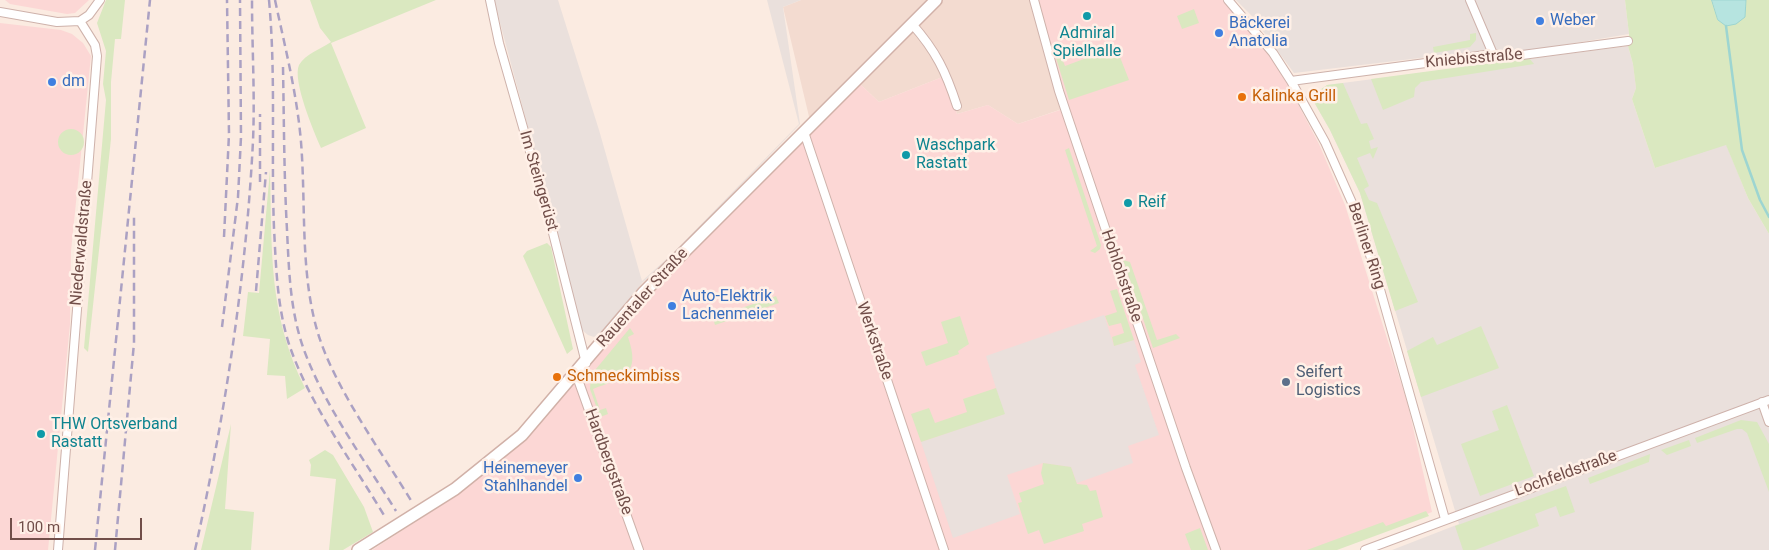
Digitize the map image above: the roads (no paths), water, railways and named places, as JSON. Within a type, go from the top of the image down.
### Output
[{"type":"street","points":[[0,12],[57,22],[80,21],[89,15],[100,0]]},
{"type":"street","name":"Im Steingerüst","points":[[490,0],[499,42],[552,229],[586,363]]},
{"type":"street","name":"Rauentaler Straße","points":[[358,550],[455,489],[522,435],[586,363],[643,293],[936,0]]},
{"type":"street","name":"Hohlohstraße","points":[[1034,0],[1059,91],[1186,468],[1216,550]]},
{"type":"street","name":"Berliner Ring","points":[[1228,0],[1273,53],[1292,81],[1325,142],[1353,205],[1396,344],[1445,519]]},
{"type":"street","points":[[1470,0],[1493,54]]},
{"type":"street","name":"Niederwaldstraße","points":[[58,550],[98,56],[95,45],[80,21]]},
{"type":"street","points":[[912,24],[939,58],[947,75],[957,106]]},
{"type":"street","name":"Kniebisstraße","points":[[1292,81],[1493,54],[1507,57],[1628,42]]},
{"type":"street","name":"Werkstraße","points":[[804,132],[944,550]]},
{"type":"street","name":"Hardbergstraße","points":[[576,374],[639,550]]},
{"type":"street","points":[[1765,401],[1769,422]]},
{"type":"street","name":"Lochfeldstraße","points":[[1365,550],[1765,401]]},
{"type":"water","points":[[1712,0],[1746,0],[1745,17],[1736,24],[1726,26],[1718,20]]},
{"type":"waterway","points":[[1726,26],[1742,150],[1760,200],[1769,217]]},
{"type":"railway","points":[[95,550],[150,0]]},
{"type":"railway","points":[[224,237],[229,134],[227,0]]},
{"type":"railway","points":[[222,327],[238,197],[241,137],[240,0]]},
{"type":"railway","points":[[195,550],[225,398],[245,244],[254,123],[252,0]]},
{"type":"railway","points":[[269,0],[272,57],[274,228],[278,285],[284,327],[307,387],[385,517]]},
{"type":"railway","points":[[275,0],[297,106],[301,142],[304,237],[308,284],[317,330],[324,351],[346,396],[412,502]]},
{"type":"railway","points":[[283,67],[285,189],[289,261],[293,306],[299,335],[313,371],[334,412],[396,511]]},
{"type":"railway","points":[[260,114],[260,182]]},
{"type":"railway","points":[[256,291],[266,172]]},
{"type":"railway","points":[[115,550],[134,343],[134,214]]},
{"type":"place","name":"Admiral Spielhalle","points":[[1087,16]]},
{"type":"place","name":"Weber","points":[[1540,21]]},
{"type":"place","name":"Bäckerei Anatolia","points":[[1219,33]]},
{"type":"place","name":"dm","points":[[52,82]]},
{"type":"place","name":"Kalinka Grill","points":[[1242,97]]},
{"type":"place","name":"Waschpark Rastatt","points":[[906,155]]},
{"type":"place","name":"Reif","points":[[1128,203]]},
{"type":"place","name":"Auto-Elektrik Lachenmeier","points":[[672,306]]},
{"type":"place","name":"Schmeckimbiss","points":[[557,377]]},
{"type":"place","name":"Seifert Logistics","points":[[1286,382]]},
{"type":"place","name":"THW Ortsverband Rastatt","points":[[41,434]]},
{"type":"place","name":"Heinemeyer Stahlhandel","points":[[578,478]]}]
